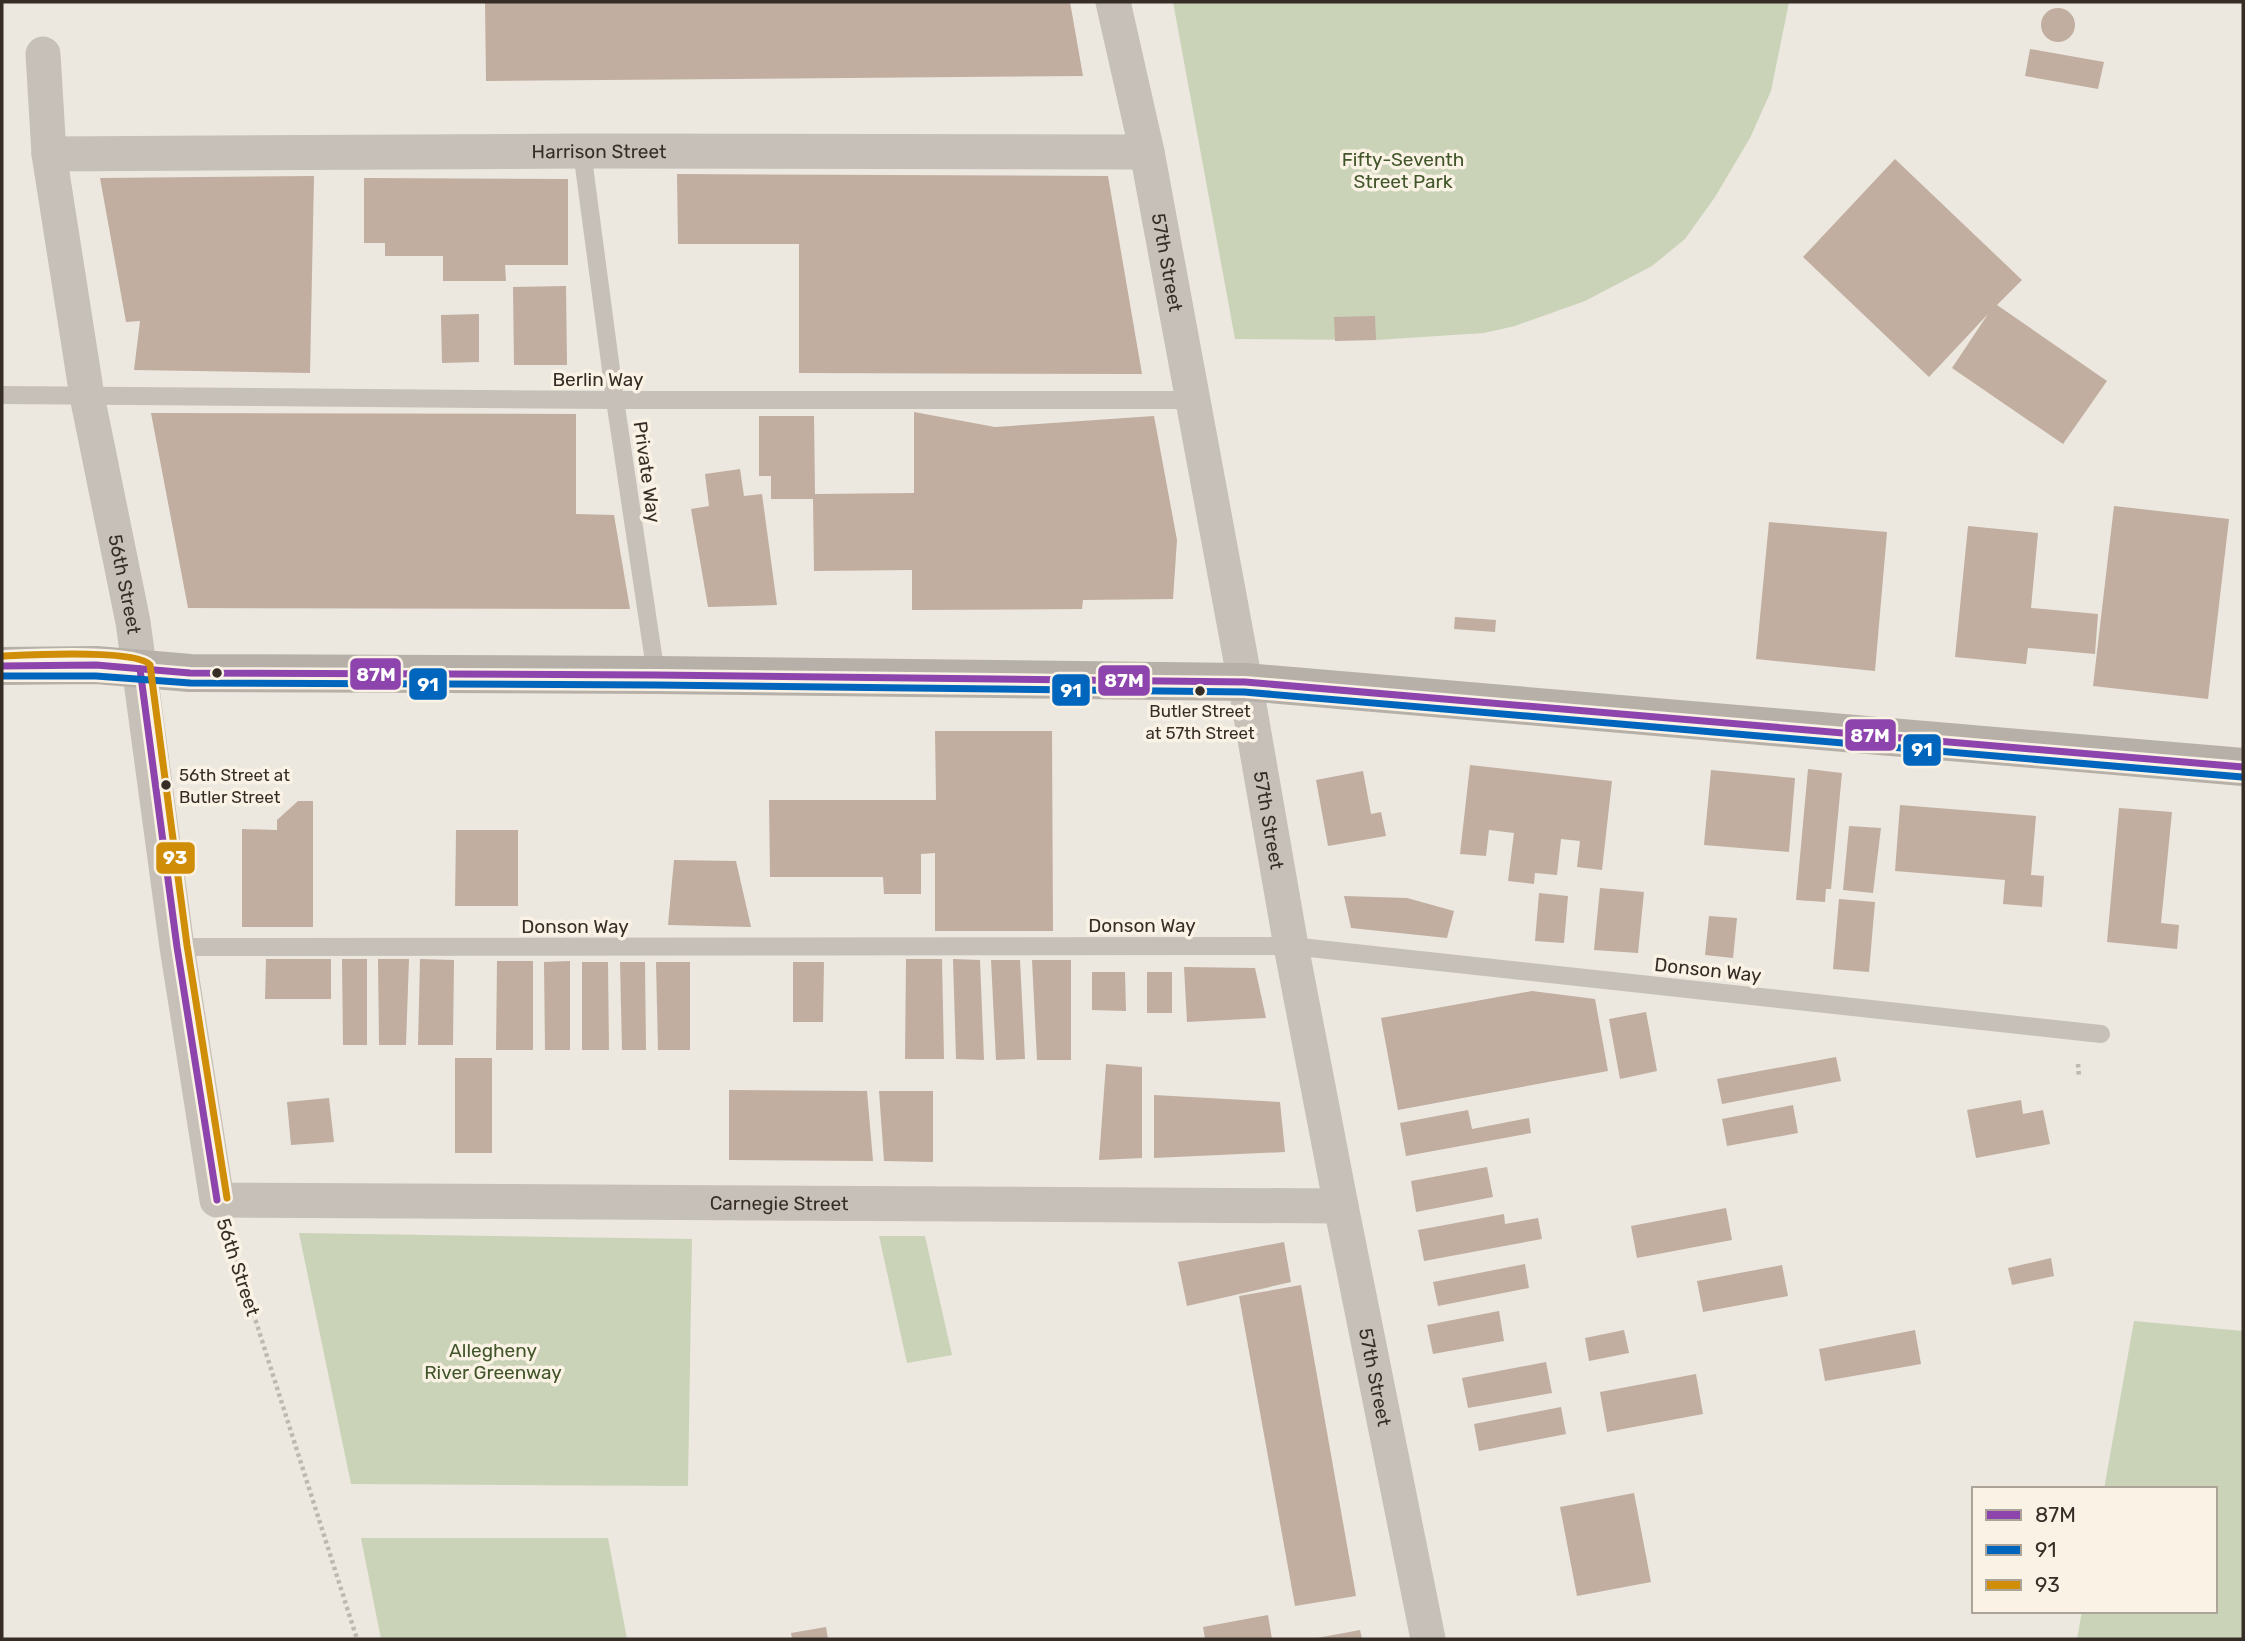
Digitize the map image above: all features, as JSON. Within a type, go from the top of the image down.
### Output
[{"type":"main road","points":[[2,666],[96,665],[204,673],[1245,682],[2243,767]]},
{"type":"street","name":"57th Street","points":[[1113,2],[1147,152],[1291,946],[1428,1639]]},
{"type":"street","name":"56th Street","points":[[43,54],[49,154],[88,396],[133,622],[177,947],[217,1199]]},
{"type":"street","name":"Harrison Street","points":[[49,154],[1147,152]]},
{"type":"street","name":"Carnegie Street","points":[[217,1199],[1341,1206]]},
{"type":"lane","name":"Private Way","points":[[582,151],[615,400],[656,675]]},
{"type":"lane","name":"Berlin Way","points":[[2,395],[615,400],[1193,400]]},
{"type":"lane","name":"Donson Way","points":[[177,947],[1291,946],[2101,1034]]},
{"type":"path","name":"56th Street","points":[[217,1199],[357,1639]]},
{"type":"green space","name":"Fifty-Seventh Street Park","points":[[1173,2],[1789,2],[1771,91],[1750,138],[1715,197],[1685,239],[1652,266],[1585,301],[1515,326],[1484,333],[1376,340],[1235,339]]},
{"type":"green space","name":"Allegheny River Greenway","points":[[299,1233],[692,1239],[688,1486],[351,1484]]},
{"type":"green space","points":[[879,1236],[925,1236],[952,1355],[907,1363]]},
{"type":"green space","points":[[2134,1321],[2243,1331],[2243,1639],[2077,1639],[2082,1613],[2217,1613],[2217,1487],[2104,1487]]},
{"type":"green space","points":[[361,1538],[608,1538],[627,1639],[381,1639]]},
{"type":"building","points":[[485,2],[1070,2],[1083,76],[486,81]]},
{"type":"building","points":[[2058,8],[2070,13],[2075,25],[2070,37],[2058,42],[2046,37],[2041,25],[2046,13]]},
{"type":"building","points":[[2030,49],[2104,62],[2098,89],[2025,76]]},
{"type":"building","points":[[1895,159],[2022,280],[1997,305],[2107,381],[2063,444],[1952,368],[1988,314],[1929,377],[1803,257]]},
{"type":"building","points":[[677,174],[1108,176],[1142,374],[799,373],[799,244],[678,244]]},
{"type":"building","points":[[314,176],[310,373],[134,370],[140,321],[126,322],[100,178]]},
{"type":"building","points":[[364,178],[568,179],[568,265],[505,265],[506,281],[443,281],[443,256],[385,256],[385,243],[364,243]]},
{"type":"building","points":[[566,286],[567,365],[514,365],[513,287]]},
{"type":"building","points":[[479,314],[479,362],[442,363],[441,315]]},
{"type":"building","points":[[1375,316],[1376,340],[1335,341],[1334,317]]},
{"type":"building","points":[[914,412],[995,427],[1154,416],[1177,540],[1173,599],[1083,600],[1082,609],[912,610],[912,570],[814,571],[813,499],[771,499],[771,476],[759,476],[759,416],[814,416],[815,494],[914,493]]},
{"type":"building","points":[[151,413],[576,414],[576,514],[614,515],[630,609],[188,608]]},
{"type":"building","points":[[740,469],[744,496],[762,494],[777,605],[708,607],[691,509],[709,506],[705,474]]},
{"type":"building","points":[[2114,506],[2229,519],[2208,699],[2093,686]]},
{"type":"building","points":[[1769,522],[1887,532],[1875,671],[1756,659]]},
{"type":"building","points":[[1968,526],[2038,533],[2031,608],[2098,614],[2095,654],[2028,648],[2026,664],[1955,657]]},
{"type":"building","points":[[1455,617],[1496,620],[1495,632],[1454,629]]},
{"type":"building","points":[[935,731],[1052,731],[1053,931],[935,931],[935,853],[921,854],[921,894],[884,894],[883,877],[770,877],[769,800],[936,800]]},
{"type":"building","points":[[1470,765],[1612,781],[1602,870],[1577,867],[1580,841],[1561,839],[1557,875],[1535,873],[1534,884],[1508,881],[1514,833],[1489,830],[1486,856],[1460,854]]},
{"type":"building","points":[[1808,769],[1842,773],[1831,889],[1826,889],[1825,902],[1796,900]]},
{"type":"building","points":[[1711,770],[1795,778],[1789,852],[1704,845]]},
{"type":"building","points":[[1363,771],[1371,814],[1381,812],[1386,836],[1328,846],[1316,780]]},
{"type":"building","points":[[298,801],[313,801],[313,927],[242,927],[242,829],[277,830],[277,820]]},
{"type":"building","points":[[1900,805],[2036,816],[2031,875],[2044,876],[2042,907],[2003,904],[2005,880],[1895,871]]},
{"type":"building","points":[[2119,808],[2172,812],[2161,923],[2179,925],[2177,949],[2107,942]]},
{"type":"building","points":[[1849,826],[1881,828],[1873,893],[1843,890]]},
{"type":"building","points":[[456,830],[518,830],[518,906],[455,906]]},
{"type":"building","points":[[674,860],[736,861],[751,927],[668,925]]},
{"type":"building","points":[[1600,888],[1644,892],[1638,953],[1594,950]]},
{"type":"building","points":[[1539,893],[1568,896],[1564,943],[1535,941]]},
{"type":"building","points":[[1344,896],[1407,898],[1454,911],[1447,938],[1351,928]]},
{"type":"building","points":[[1839,899],[1875,902],[1869,972],[1833,969]]},
{"type":"building","points":[[1709,916],[1737,918],[1733,958],[1705,955]]},
{"type":"building","points":[[266,959],[331,959],[331,999],[265,999]]},
{"type":"building","points":[[342,959],[367,959],[367,1045],[343,1045]]},
{"type":"building","points":[[378,959],[409,959],[406,1045],[379,1045]]},
{"type":"building","points":[[420,959],[454,960],[453,1045],[418,1045]]},
{"type":"building","points":[[906,959],[942,959],[944,1059],[905,1059]]},
{"type":"building","points":[[953,959],[980,960],[984,1060],[956,1059]]},
{"type":"building","points":[[991,960],[1020,960],[1025,1059],[996,1060]]},
{"type":"building","points":[[1032,960],[1071,960],[1071,1060],[1037,1060]]},
{"type":"building","points":[[497,961],[533,961],[533,1050],[496,1050]]},
{"type":"building","points":[[570,961],[570,1050],[545,1050],[544,962]]},
{"type":"building","points":[[582,962],[608,962],[609,1050],[582,1050]]},
{"type":"building","points":[[620,962],[645,962],[646,1050],[622,1050]]},
{"type":"building","points":[[656,962],[690,962],[690,1050],[658,1050]]},
{"type":"building","points":[[793,962],[824,962],[823,1022],[793,1022]]},
{"type":"building","points":[[1184,967],[1255,968],[1266,1018],[1187,1022]]},
{"type":"building","points":[[1092,972],[1125,972],[1126,1011],[1092,1010]]},
{"type":"building","points":[[1147,972],[1172,972],[1172,1013],[1147,1013]]},
{"type":"building","points":[[1532,991],[1595,999],[1608,1071],[1398,1110],[1381,1018]]},
{"type":"building","points":[[1646,1012],[1657,1071],[1620,1079],[1609,1019]]},
{"type":"building","points":[[1836,1057],[1841,1081],[1722,1104],[1717,1079]]},
{"type":"building","points":[[455,1058],[492,1058],[492,1153],[455,1153]]},
{"type":"building","points":[[1106,1064],[1142,1067],[1142,1158],[1099,1160]]},
{"type":"building","points":[[729,1090],[867,1091],[873,1161],[729,1160]]},
{"type":"building","points":[[879,1091],[933,1091],[933,1162],[884,1161]]},
{"type":"building","points":[[1154,1095],[1280,1102],[1285,1152],[1154,1158]]},
{"type":"building","points":[[329,1098],[334,1142],[291,1145],[287,1102]]},
{"type":"building","points":[[2021,1100],[2023,1114],[2043,1110],[2050,1144],[1976,1158],[1967,1110]]},
{"type":"building","points":[[1793,1105],[1798,1133],[1727,1146],[1722,1119]]},
{"type":"building","points":[[1468,1110],[1472,1129],[1529,1118],[1531,1133],[1406,1156],[1400,1123]]},
{"type":"building","points":[[1487,1167],[1493,1197],[1416,1212],[1411,1181]]},
{"type":"building","points":[[1726,1208],[1732,1240],[1637,1258],[1631,1226]]},
{"type":"building","points":[[1504,1214],[1505,1224],[1538,1218],[1542,1239],[1424,1261],[1418,1230]]},
{"type":"building","points":[[1284,1242],[1291,1282],[1187,1306],[1178,1262]]},
{"type":"building","points":[[2051,1258],[2054,1276],[2012,1285],[2008,1268]]},
{"type":"building","points":[[1525,1264],[1529,1288],[1438,1306],[1433,1282]]},
{"type":"building","points":[[1782,1265],[1788,1296],[1703,1312],[1697,1281]]},
{"type":"building","points":[[1301,1285],[1356,1596],[1295,1606],[1239,1296]]},
{"type":"building","points":[[1499,1311],[1504,1341],[1433,1354],[1427,1325]]},
{"type":"building","points":[[1624,1330],[1629,1353],[1589,1361],[1585,1338]]},
{"type":"building","points":[[1915,1330],[1921,1364],[1825,1381],[1819,1349]]},
{"type":"building","points":[[1546,1362],[1552,1393],[1468,1408],[1462,1378]]},
{"type":"building","points":[[1696,1374],[1703,1414],[1607,1432],[1600,1392]]},
{"type":"building","points":[[1561,1407],[1566,1434],[1479,1451],[1474,1424]]},
{"type":"building","points":[[1634,1493],[1651,1582],[1577,1596],[1560,1507]]},
{"type":"building","points":[[1268,1615],[1272,1639],[1205,1639],[1203,1627]]},
{"type":"building","points":[[826,1627],[828,1639],[792,1639],[791,1633]]},
{"type":"building","points":[[1360,1630],[1362,1639],[1317,1639],[1317,1638]]},
{"type":"transit line","name":"93","points":[[2,656],[104,655],[141,660],[150,665],[187,945],[227,1198]]},
{"type":"transit line","name":"87M","points":[[2,666],[96,665],[190,673],[1245,682],[2243,767]]},
{"type":"transit line","name":"87M","points":[[140,669],[177,947],[217,1200]]},
{"type":"transit line","name":"91","points":[[2,676],[96,676],[190,683],[1244,692],[2242,777]]},
{"type":"place","name":"Butler Street at 57th Street","points":[[1200,691]]},
{"type":"place","name":"56th Street at Butler Street","points":[[166,785]]}]
